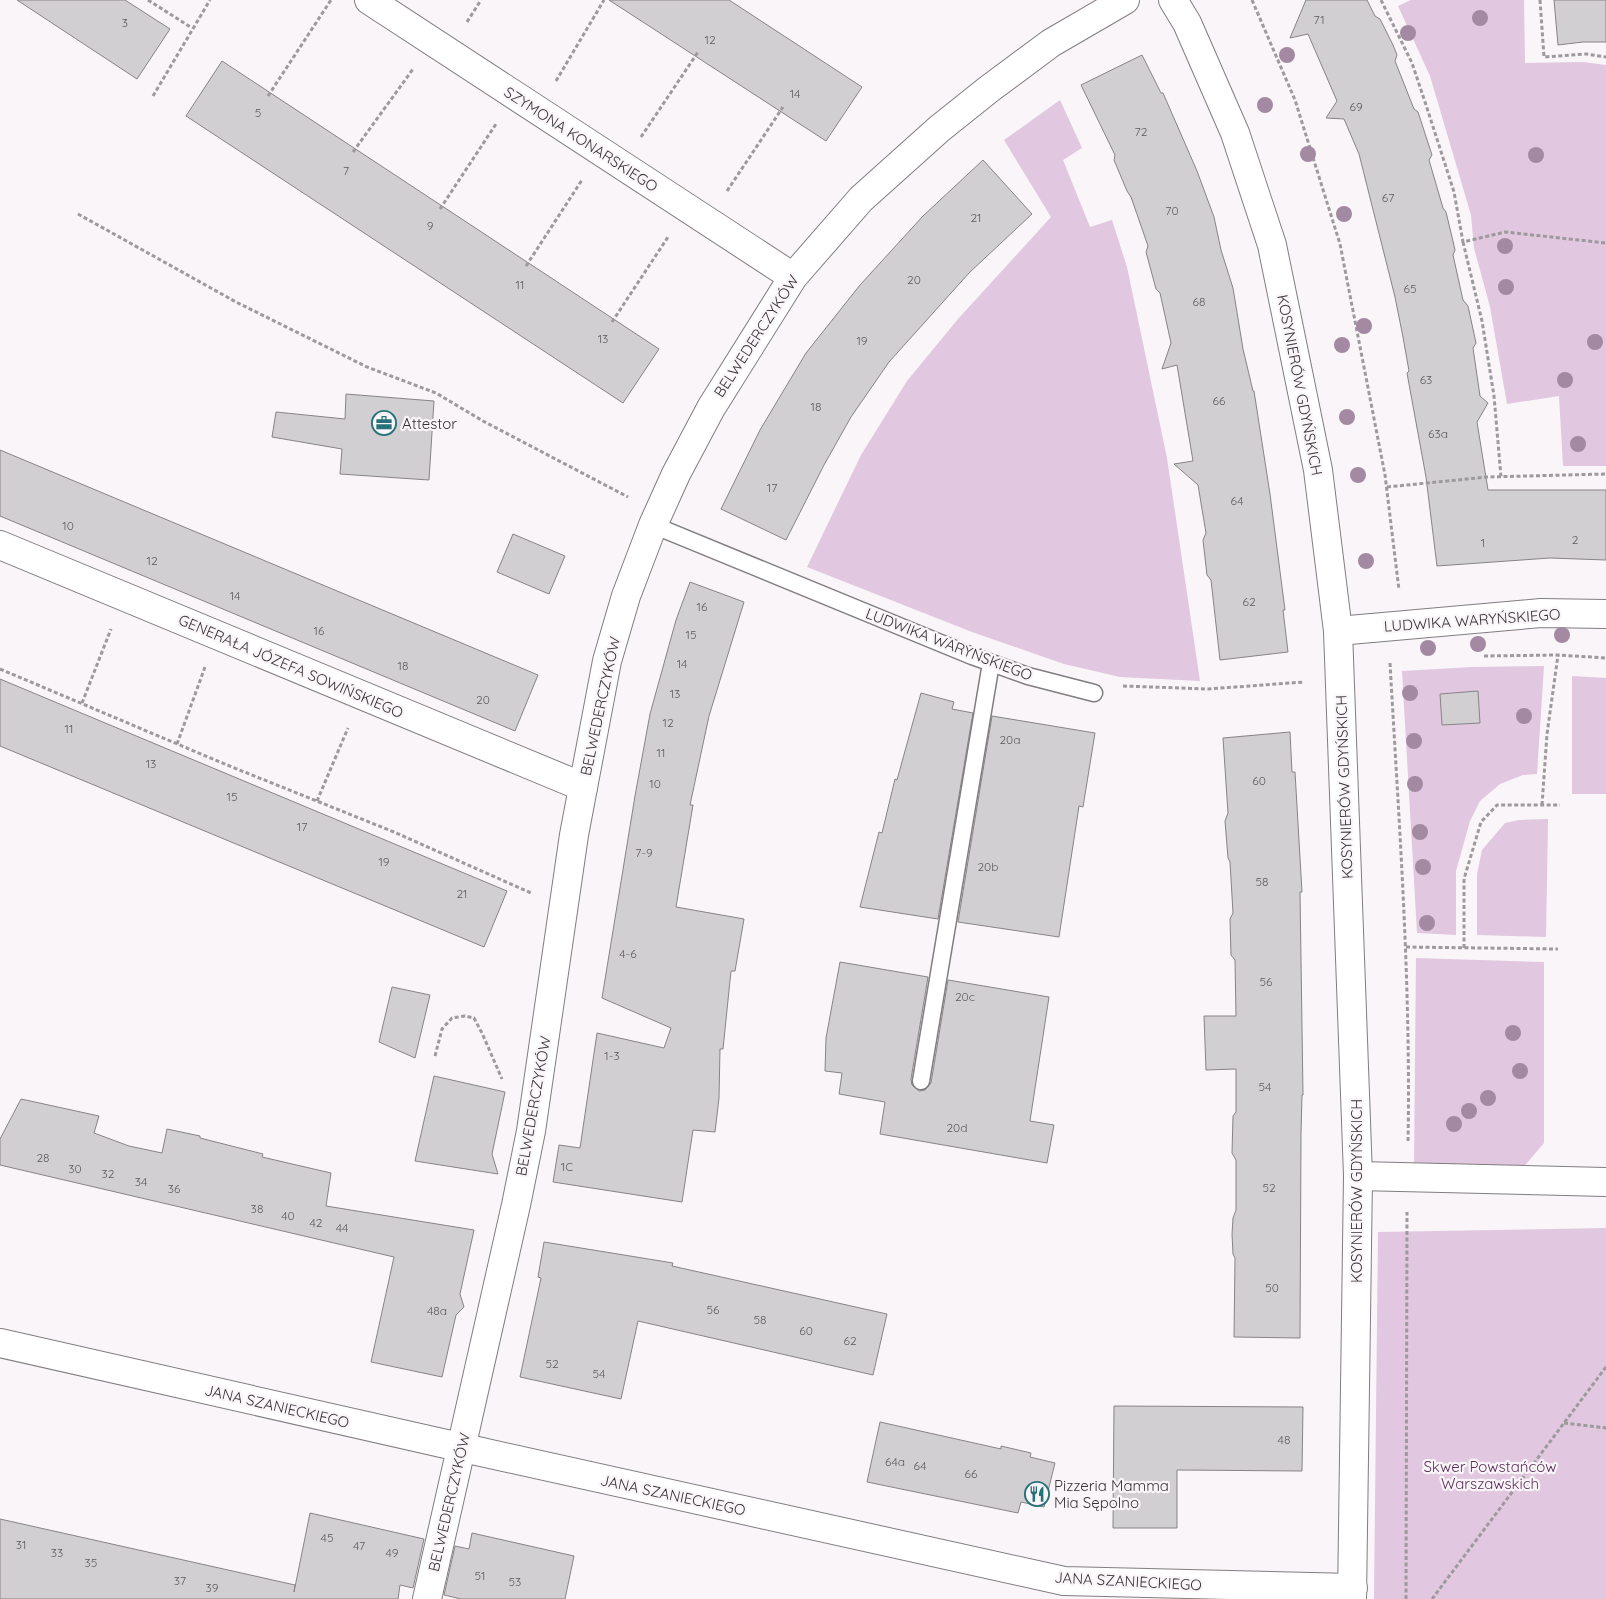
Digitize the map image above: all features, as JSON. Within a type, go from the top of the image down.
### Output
[{"type":"street","name":"SZYMONA KONARSKIEGO","points":[[369,0],[793,277]]},
{"type":"street","name":"BELWEDERCZYKÓW","points":[[427,1599],[531,1131],[574,835],[607,661],[626,596],[653,525],[676,474],[711,408],[793,277],[861,200],[939,129],[989,89],[1051,43],[1125,0]]},
{"type":"street","name":"KOSYNIERÓW GDYŃSKICH","points":[[1173,0],[1187,23],[1235,133],[1272,244],[1318,470],[1338,631],[1358,1176],[1352,1594]]},
{"type":"street","name":"GENERAŁA JÓZEFA SOWIŃSKIEGO","points":[[0,545],[582,787]]},
{"type":"street","name":"LUDWIKA WARYŃSKIEGO","points":[[1338,631],[1541,613],[1606,614]]},
{"type":"street","points":[[1358,1176],[1606,1182]]},
{"type":"street","name":"JANA SZANIECKIEGO","points":[[0,1343],[461,1448],[1064,1581],[1352,1594]]},
{"type":"lane","name":"LUDWIKA WARYŃSKIEGO","points":[[653,525],[991,663],[1028,676],[1094,693]]},
{"type":"lane","points":[[922,1081],[991,663]]},
{"type":"path","points":[[148,0],[192,28]]},
{"type":"path","points":[[153,96],[210,0]]},
{"type":"path","points":[[268,96],[331,0]]},
{"type":"path","points":[[462,30],[481,0]]},
{"type":"path","points":[[551,88],[604,0]]},
{"type":"path","points":[[1252,0],[1295,100],[1340,244],[1387,487],[1402,625]]},
{"type":"path","points":[[1381,0],[1412,63],[1454,192],[1463,242],[1482,321],[1494,396],[1501,477]]},
{"type":"path","points":[[1540,0],[1544,56],[1586,54],[1606,57]]},
{"type":"path","points":[[636,145],[698,52]]},
{"type":"path","points":[[354,152],[416,65]]},
{"type":"path","points":[[726,192],[783,107]]},
{"type":"path","points":[[440,209],[499,119]]},
{"type":"path","points":[[526,266],[585,176]]},
{"type":"path","points":[[78,214],[236,302],[367,367],[436,393],[484,421],[634,500]]},
{"type":"path","points":[[612,322],[671,232]]},
{"type":"path","points":[[1463,242],[1505,232],[1606,243]]},
{"type":"path","points":[[1387,487],[1501,477],[1606,474]]},
{"type":"path","points":[[82,703],[113,624]]},
{"type":"path","points":[[1482,656],[1606,658]]},
{"type":"path","points":[[1542,805],[1546,734],[1558,656]]},
{"type":"path","points":[[1390,662],[1406,947],[1409,1091],[1406,1599]]},
{"type":"path","points":[[1094,693],[1097,680],[1128,687],[1208,689],[1340,672],[1397,662]]},
{"type":"path","points":[[177,744],[206,664]]},
{"type":"path","points":[[0,669],[177,744],[394,832],[538,897]]},
{"type":"path","points":[[317,801],[349,725]]},
{"type":"path","points":[[1464,948],[1464,879],[1481,822],[1497,805],[1560,805]]},
{"type":"path","points":[[1406,947],[1558,949]]},
{"type":"path","points":[[1432,1599],[1606,1367]]},
{"type":"path","points":[[1564,1423],[1606,1428]]},
{"type":"green space","points":[[1411,0],[1524,0],[1525,63],[1583,62],[1606,65],[1606,466],[1563,466],[1559,396],[1507,404],[1490,307],[1474,248],[1471,215],[1430,76],[1398,6]]},
{"type":"green space","points":[[1060,100],[1082,148],[1063,160],[1090,227],[1112,220],[1127,267],[1167,458],[1200,681],[1120,677],[1064,664],[972,632],[807,567],[861,455],[907,381],[958,319],[1051,217],[1004,140]]},
{"type":"green space","points":[[1544,666],[1537,774],[1523,775],[1500,784],[1480,801],[1470,821],[1456,871],[1456,935],[1417,933],[1402,671],[1472,667]]},
{"type":"green space","points":[[1572,676],[1606,678],[1606,794],[1572,794]]},
{"type":"green space","points":[[1548,819],[1546,937],[1477,935],[1477,874],[1482,850],[1505,823],[1519,820]]},
{"type":"green space","points":[[1416,958],[1544,962],[1544,1143],[1521,1170],[1414,1167]]},
{"type":"green space","name":"Skwer Powstańców Warszawskich","points":[[1606,1228],[1606,1599],[1374,1599],[1378,1232]]},
{"type":"building","points":[[17,0],[125,0],[170,29],[137,79]]},
{"type":"building","points":[[609,0],[729,0],[862,87],[826,141]]},
{"type":"building","points":[[1306,0],[1367,0],[1375,16],[1380,19],[1397,55],[1395,61],[1414,109],[1418,112],[1432,155],[1429,160],[1443,208],[1446,212],[1455,250],[1453,255],[1463,300],[1468,306],[1476,343],[1473,348],[1480,396],[1488,403],[1477,422],[1488,490],[1606,490],[1606,560],[1550,558],[1437,566],[1426,477],[1407,373],[1409,371],[1403,337],[1395,297],[1359,154],[1344,119],[1326,118],[1337,101],[1308,34],[1290,38]]},
{"type":"building","points":[[1554,0],[1606,0],[1606,42],[1558,45]]},
{"type":"building","points":[[1142,55],[1161,93],[1163,93],[1197,171],[1214,217],[1221,250],[1233,288],[1243,349],[1254,391],[1270,494],[1285,610],[1283,610],[1288,652],[1220,660],[1211,580],[1207,575],[1203,540],[1206,533],[1198,485],[1174,464],[1193,461],[1177,365],[1162,369],[1171,343],[1160,293],[1156,289],[1146,252],[1148,246],[1131,197],[1114,160],[1115,155],[1081,85]]},
{"type":"building","points":[[222,61],[659,349],[623,403],[186,116]]},
{"type":"building","points":[[983,160],[1032,214],[969,273],[889,362],[851,417],[786,540],[721,509],[760,430],[806,353],[860,285],[923,216]]},
{"type":"building","points":[[346,394],[434,401],[429,480],[340,474],[342,449],[272,437],[276,412],[345,419]]},
{"type":"building","points":[[0,450],[538,675],[515,731],[0,516]]},
{"type":"building","points":[[513,534],[565,556],[549,594],[497,572]]},
{"type":"building","points":[[690,582],[744,602],[709,716],[690,805],[693,805],[676,907],[744,919],[735,971],[731,971],[723,1049],[720,1049],[719,1098],[715,1132],[693,1130],[682,1202],[553,1182],[559,1145],[580,1148],[597,1033],[664,1048],[671,1028],[602,998],[650,714],[676,620]]},
{"type":"building","points":[[0,679],[507,891],[484,947],[0,746]]},
{"type":"building","points":[[1478,691],[1480,723],[1442,725],[1440,694]]},
{"type":"building","points":[[921,693],[954,702],[952,709],[973,713],[938,919],[860,907],[879,832],[882,833],[895,779],[897,780]]},
{"type":"building","points":[[992,716],[1095,733],[1083,807],[1079,806],[1059,937],[958,922]]},
{"type":"building","points":[[1290,732],[1292,772],[1295,772],[1302,892],[1300,892],[1303,1095],[1301,1134],[1300,1338],[1234,1337],[1235,1258],[1232,1234],[1233,1218],[1236,1210],[1236,1160],[1232,1153],[1233,1116],[1236,1112],[1236,1069],[1206,1070],[1204,1016],[1236,1016],[1235,960],[1231,955],[1230,919],[1233,913],[1225,821],[1228,813],[1223,738]]},
{"type":"building","points":[[840,962],[928,977],[911,1079],[912,1085],[919,1091],[925,1090],[931,1083],[948,980],[1049,997],[1030,1121],[1054,1125],[1047,1163],[880,1134],[885,1102],[839,1094],[842,1073],[825,1071],[826,1038]]},
{"type":"building","points":[[392,987],[430,995],[415,1058],[379,1042]]},
{"type":"building","points":[[434,1076],[505,1092],[492,1154],[498,1174],[415,1161]]},
{"type":"building","points":[[21,1099],[99,1116],[94,1133],[129,1146],[162,1153],[167,1129],[200,1136],[200,1138],[263,1154],[262,1157],[331,1173],[326,1206],[474,1230],[460,1294],[464,1307],[456,1315],[442,1377],[371,1362],[394,1257],[0,1165],[0,1139]]},
{"type":"building","points":[[544,1242],[673,1263],[672,1266],[887,1314],[873,1375],[638,1321],[621,1399],[520,1377],[541,1278],[538,1277]]},
{"type":"building","points":[[1114,1406],[1303,1407],[1302,1471],[1177,1470],[1177,1528],[1113,1528]]},
{"type":"building","points":[[880,1422],[1001,1449],[1001,1446],[1031,1453],[1030,1457],[1055,1463],[1044,1507],[1021,1502],[1018,1513],[867,1482]]},
{"type":"building","points":[[310,1513],[424,1539],[413,1588],[400,1585],[398,1599],[0,1599],[0,1519],[295,1585],[294,1592]]},
{"type":"building","points":[[472,1533],[574,1556],[565,1599],[461,1599],[444,1595],[455,1546],[469,1549]]},
{"type":"place","name":"Attestor","points":[[384,423]]},
{"type":"place","name":"Pizzeria Mamma Mia Sępolno","points":[[1037,1494]]}]
